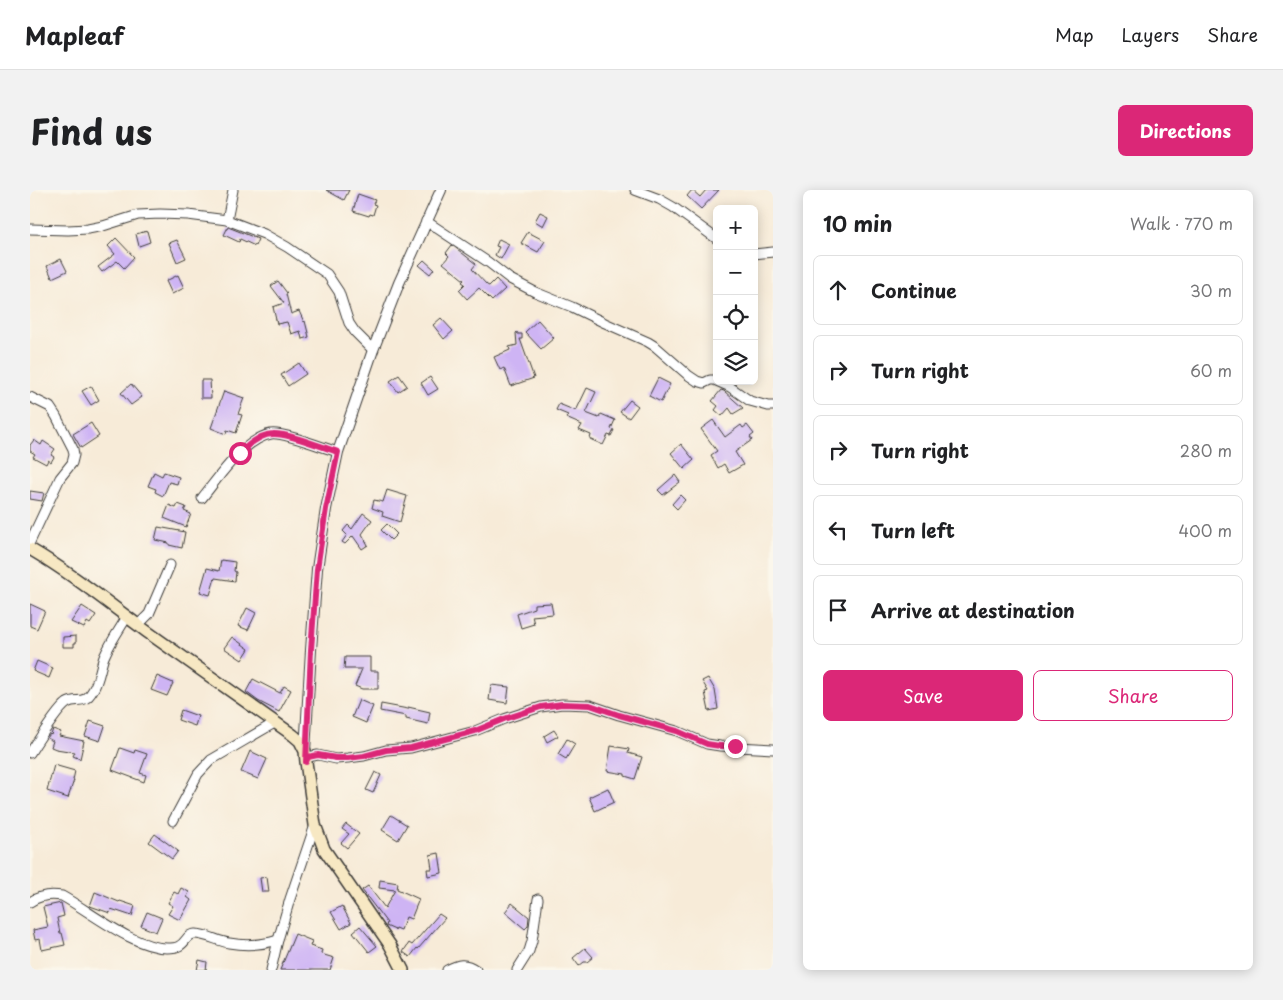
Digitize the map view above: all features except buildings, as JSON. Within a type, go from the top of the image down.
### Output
[{"type":"main road","points":[[30,549],[60,568],[300,741],[306,756],[315,825],[324,849],[390,945],[403,970]]},
{"type":"street","points":[[227,220],[233,190]]},
{"type":"street","points":[[441,190],[399,283],[373,350],[338,452],[326,509],[317,569],[306,756],[348,758],[386,750],[411,748],[475,731],[541,707],[562,704],[590,705],[677,731],[707,744],[773,749]]},
{"type":"street","points":[[635,190],[673,207],[713,237]]},
{"type":"street","points":[[30,229],[88,229],[138,215],[153,214],[188,215],[227,220],[264,234],[327,274],[339,292],[349,323],[354,332],[373,350]]},
{"type":"street","points":[[426,222],[488,262],[510,279],[648,342],[697,381],[704,383],[714,380],[730,387],[750,401],[773,406]]},
{"type":"street","points":[[758,254],[773,252]]},
{"type":"street","points":[[30,397],[50,407],[74,449],[72,463],[60,478],[30,542]]},
{"type":"street","points":[[202,498],[240,453],[254,441],[273,434],[290,436],[338,452]]},
{"type":"street","points":[[138,625],[149,614],[170,565]]},
{"type":"street","points":[[30,753],[67,703],[80,702],[93,692],[109,645],[127,617]]},
{"type":"street","points":[[173,822],[198,774],[211,760],[276,722]]},
{"type":"street","points":[[272,970],[278,940],[315,825]]},
{"type":"street","points":[[30,902],[54,894],[62,896],[132,938],[156,947],[177,947],[194,933],[229,943],[249,945],[262,945],[278,940]]},
{"type":"street","points":[[517,970],[529,951],[532,942],[538,899]]},
{"type":"street","points":[[447,970],[464,964],[476,970]]},
{"type":"route","points":[[240,453],[254,441],[273,434],[290,436],[338,452],[326,509],[317,569],[306,762],[308,757],[314,755],[348,758],[386,750],[411,748],[475,731],[541,707],[562,704],[590,705],[677,731],[707,744],[735,746]]}]
